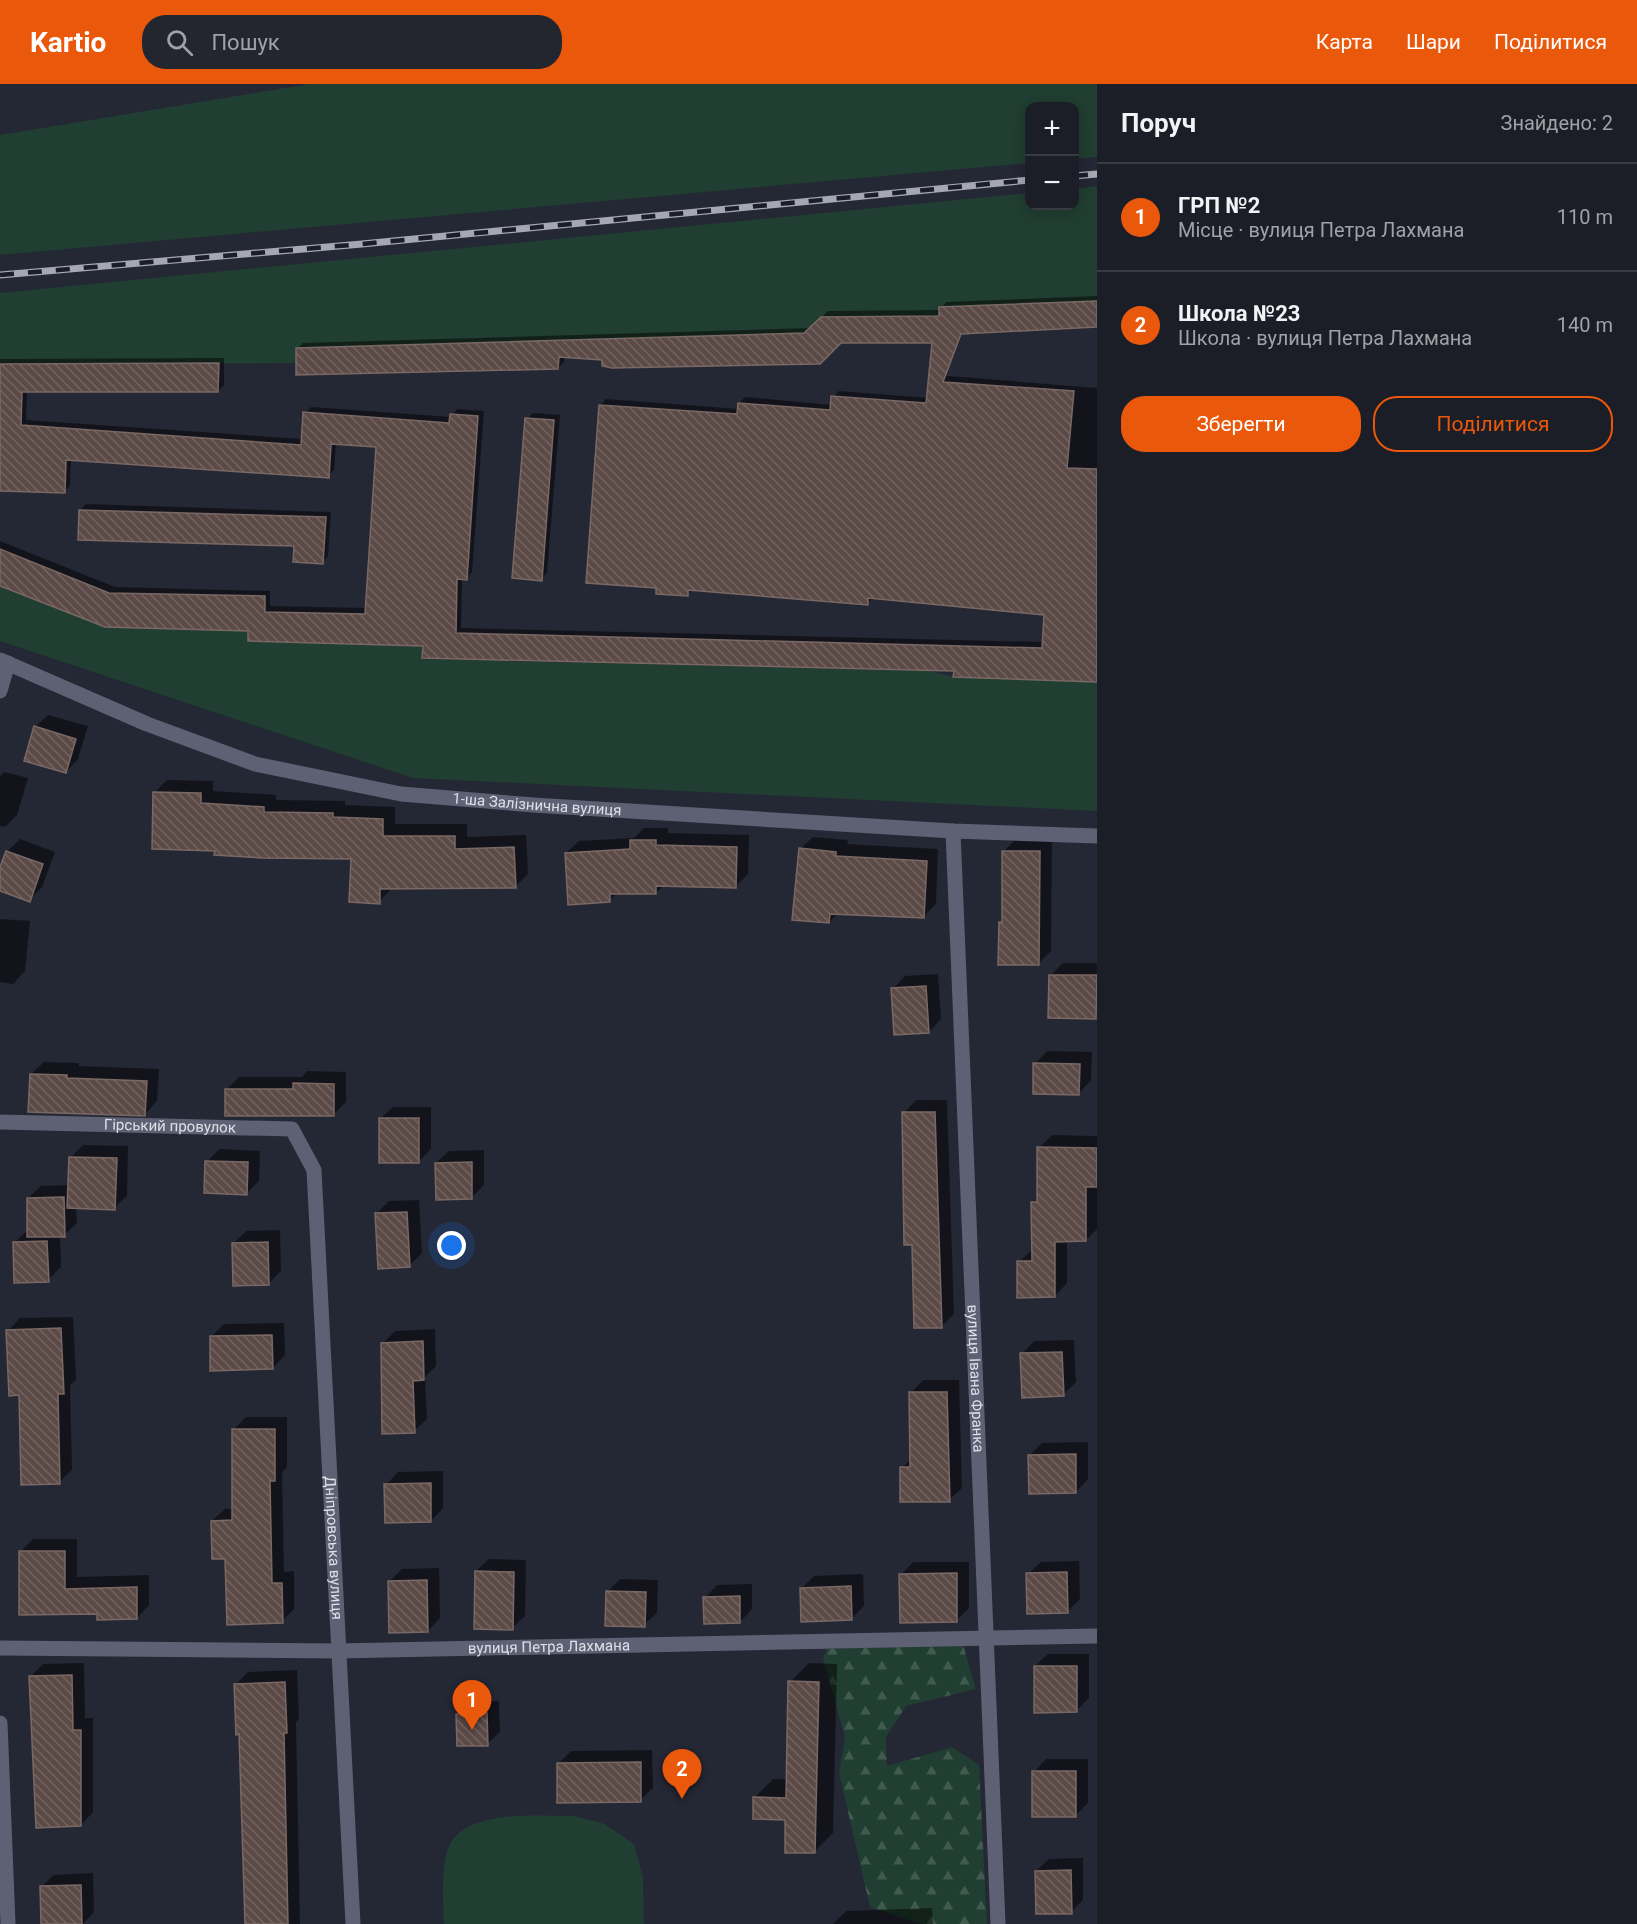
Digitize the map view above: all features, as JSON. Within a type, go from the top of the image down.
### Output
[{"type":"street","points":[[0,691],[4,661]]},
{"type":"street","name":"1-ша Залізнична вулиця","points":[[4,661],[147,724],[255,764],[401,794],[533,806],[954,831],[1097,837]]},
{"type":"street","name":"вулиця Івана Франка","points":[[954,831],[998,1924]]},
{"type":"street","name":"Гірський провулок","points":[[0,1122],[292,1129],[314,1170]]},
{"type":"street","name":"Дніпровська вулиця","points":[[314,1170],[337,1651],[342,1693],[353,1924]]},
{"type":"street","name":"вулиця Петра Лахмана","points":[[0,1648],[337,1651],[1097,1636]]},
{"type":"street","points":[[0,1724],[8,1924]]},
{"type":"green space","points":[[309,84],[1097,84],[1097,157],[1079,159],[1079,102],[1025,102],[1025,163],[0,255],[0,135]]},
{"type":"green space","points":[[1097,186],[1097,301],[939,307],[939,316],[821,317],[804,333],[296,348],[296,363],[0,364],[0,293],[1025,193],[1025,210],[1079,210],[1079,188]]},
{"type":"green space","points":[[0,586],[105,627],[248,631],[248,641],[423,646],[423,659],[930,671],[954,677],[1097,682],[1097,811],[413,778],[0,641]]},
{"type":"green space","points":[[963,1645],[976,1689],[906,1706],[886,1737],[887,1766],[952,1747],[979,1765],[987,1924],[921,1924],[870,1907],[839,1773],[845,1737],[823,1658],[827,1649]]},
{"type":"green space","points":[[574,1816],[605,1824],[634,1844],[643,1878],[644,1924],[444,1924],[445,1860],[451,1842],[461,1831],[490,1819]]},
{"type":"building","points":[[1097,301],[1097,327],[961,334],[943,382],[1074,391],[1067,468],[1097,469],[1097,682],[953,677],[954,671],[422,658],[423,646],[248,641],[248,631],[105,627],[0,586],[0,549],[109,593],[265,596],[265,612],[365,614],[376,447],[331,444],[329,478],[66,460],[65,493],[0,491],[0,364],[219,363],[218,392],[22,392],[21,425],[301,445],[303,412],[449,423],[450,414],[478,416],[467,580],[457,579],[456,633],[1042,648],[1044,615],[868,598],[868,605],[688,590],[688,596],[656,594],[656,588],[586,583],[599,405],[737,414],[738,403],[830,410],[831,396],[926,403],[932,343],[841,343],[820,364],[612,368],[602,366],[602,360],[559,357],[558,369],[296,375],[296,348],[804,333],[821,317],[939,316],[939,307]]},
{"type":"building","points":[[525,418],[554,420],[542,581],[512,578]]},
{"type":"building","points":[[79,510],[326,517],[323,564],[293,562],[294,546],[78,540]]},
{"type":"building","points":[[34,726],[76,739],[66,773],[24,761]]},
{"type":"building","points":[[153,792],[201,793],[201,803],[264,807],[264,812],[333,813],[333,817],[383,819],[383,836],[455,836],[455,849],[514,847],[516,888],[380,889],[380,904],[349,902],[351,859],[263,858],[214,855],[215,851],[152,849]]},
{"type":"building","points":[[630,840],[656,840],[656,845],[737,847],[736,888],[656,886],[656,894],[610,894],[610,902],[568,905],[565,853],[630,849]]},
{"type":"building","points":[[799,848],[836,852],[836,856],[927,861],[924,918],[830,914],[829,923],[792,920]]},
{"type":"building","points":[[6,851],[43,864],[30,902],[0,891],[0,867]]},
{"type":"building","points":[[1002,851],[1040,851],[1039,965],[998,965],[999,922],[1002,922]]},
{"type":"building","points":[[1049,975],[1097,975],[1096,1019],[1048,1018]]},
{"type":"building","points":[[926,986],[929,1033],[894,1035],[891,988]]},
{"type":"building","points":[[1033,1063],[1080,1064],[1079,1095],[1033,1094]]},
{"type":"building","points":[[30,1074],[147,1081],[145,1116],[28,1112]]},
{"type":"building","points":[[293,1083],[334,1084],[334,1116],[225,1116],[225,1089],[293,1089]]},
{"type":"building","points":[[902,1112],[935,1112],[942,1328],[914,1328],[912,1245],[904,1245]]},
{"type":"building","points":[[379,1118],[419,1118],[419,1163],[379,1163]]},
{"type":"building","points":[[1037,1147],[1097,1148],[1097,1187],[1086,1187],[1086,1241],[1055,1242],[1055,1297],[1017,1298],[1017,1261],[1032,1261],[1031,1202],[1037,1202]]},
{"type":"building","points":[[69,1157],[117,1158],[115,1210],[67,1208]]},
{"type":"building","points":[[205,1161],[248,1162],[247,1195],[204,1193]]},
{"type":"building","points":[[472,1162],[472,1199],[436,1200],[435,1163]]},
{"type":"building","points":[[64,1197],[65,1237],[27,1237],[27,1198]]},
{"type":"building","points":[[407,1212],[410,1267],[378,1269],[375,1213]]},
{"type":"building","points":[[47,1241],[49,1282],[14,1283],[13,1242]]},
{"type":"building","points":[[268,1242],[269,1285],[233,1286],[232,1243]]},
{"type":"building","points":[[61,1328],[64,1394],[58,1394],[60,1484],[21,1485],[19,1395],[9,1396],[6,1330]]},
{"type":"building","points":[[272,1335],[273,1369],[210,1371],[210,1336]]},
{"type":"building","points":[[423,1341],[424,1380],[413,1381],[415,1433],[382,1434],[381,1343]]},
{"type":"building","points":[[1062,1352],[1064,1396],[1022,1398],[1020,1353]]},
{"type":"building","points":[[909,1392],[947,1392],[950,1502],[900,1502],[900,1467],[910,1467]]},
{"type":"building","points":[[232,1429],[275,1429],[275,1481],[270,1481],[272,1583],[282,1583],[283,1623],[227,1625],[225,1559],[212,1559],[211,1521],[232,1520]]},
{"type":"building","points":[[1076,1454],[1076,1493],[1029,1494],[1028,1455]]},
{"type":"building","points":[[431,1483],[431,1522],[385,1523],[384,1484]]},
{"type":"building","points":[[19,1551],[65,1551],[65,1589],[137,1587],[137,1619],[97,1620],[97,1614],[19,1615]]},
{"type":"building","points":[[475,1571],[514,1572],[513,1630],[474,1629]]},
{"type":"building","points":[[1067,1572],[1068,1613],[1027,1614],[1026,1573]]},
{"type":"building","points":[[957,1573],[957,1622],[900,1623],[899,1574]]},
{"type":"building","points":[[427,1580],[428,1632],[389,1633],[388,1581]]},
{"type":"building","points":[[851,1586],[852,1620],[801,1622],[800,1588]]},
{"type":"building","points":[[606,1591],[646,1592],[645,1627],[605,1626]]},
{"type":"building","points":[[740,1596],[740,1623],[704,1624],[703,1597]]},
{"type":"building","points":[[1034,1666],[1077,1666],[1077,1712],[1034,1713]]},
{"type":"building","points":[[72,1675],[73,1730],[81,1730],[81,1826],[36,1828],[29,1676]]},
{"type":"building","points":[[788,1681],[819,1682],[815,1853],[785,1853],[785,1820],[753,1819],[753,1797],[786,1798]]},
{"type":"building","points":[[285,1682],[288,1924],[245,1924],[239,1734],[236,1735],[234,1684]]},
{"type":"building","points":[[487,1713],[488,1746],[457,1746],[456,1714]]},
{"type":"building","points":[[641,1762],[641,1802],[557,1803],[557,1763]]},
{"type":"building","points":[[1032,1771],[1076,1771],[1076,1817],[1032,1817]]},
{"type":"building","points":[[1071,1870],[1072,1914],[1036,1914],[1035,1871]]},
{"type":"building","points":[[81,1885],[82,1924],[41,1924],[40,1886]]},
{"type":"railway","points":[[1079,176],[1097,174]]},
{"type":"railway","points":[[0,275],[362,244],[1025,180]]},
{"type":"place","name":"ГРП №2","points":[[472,1730]]},
{"type":"place","name":"Школа №23","points":[[682,1799]]}]
